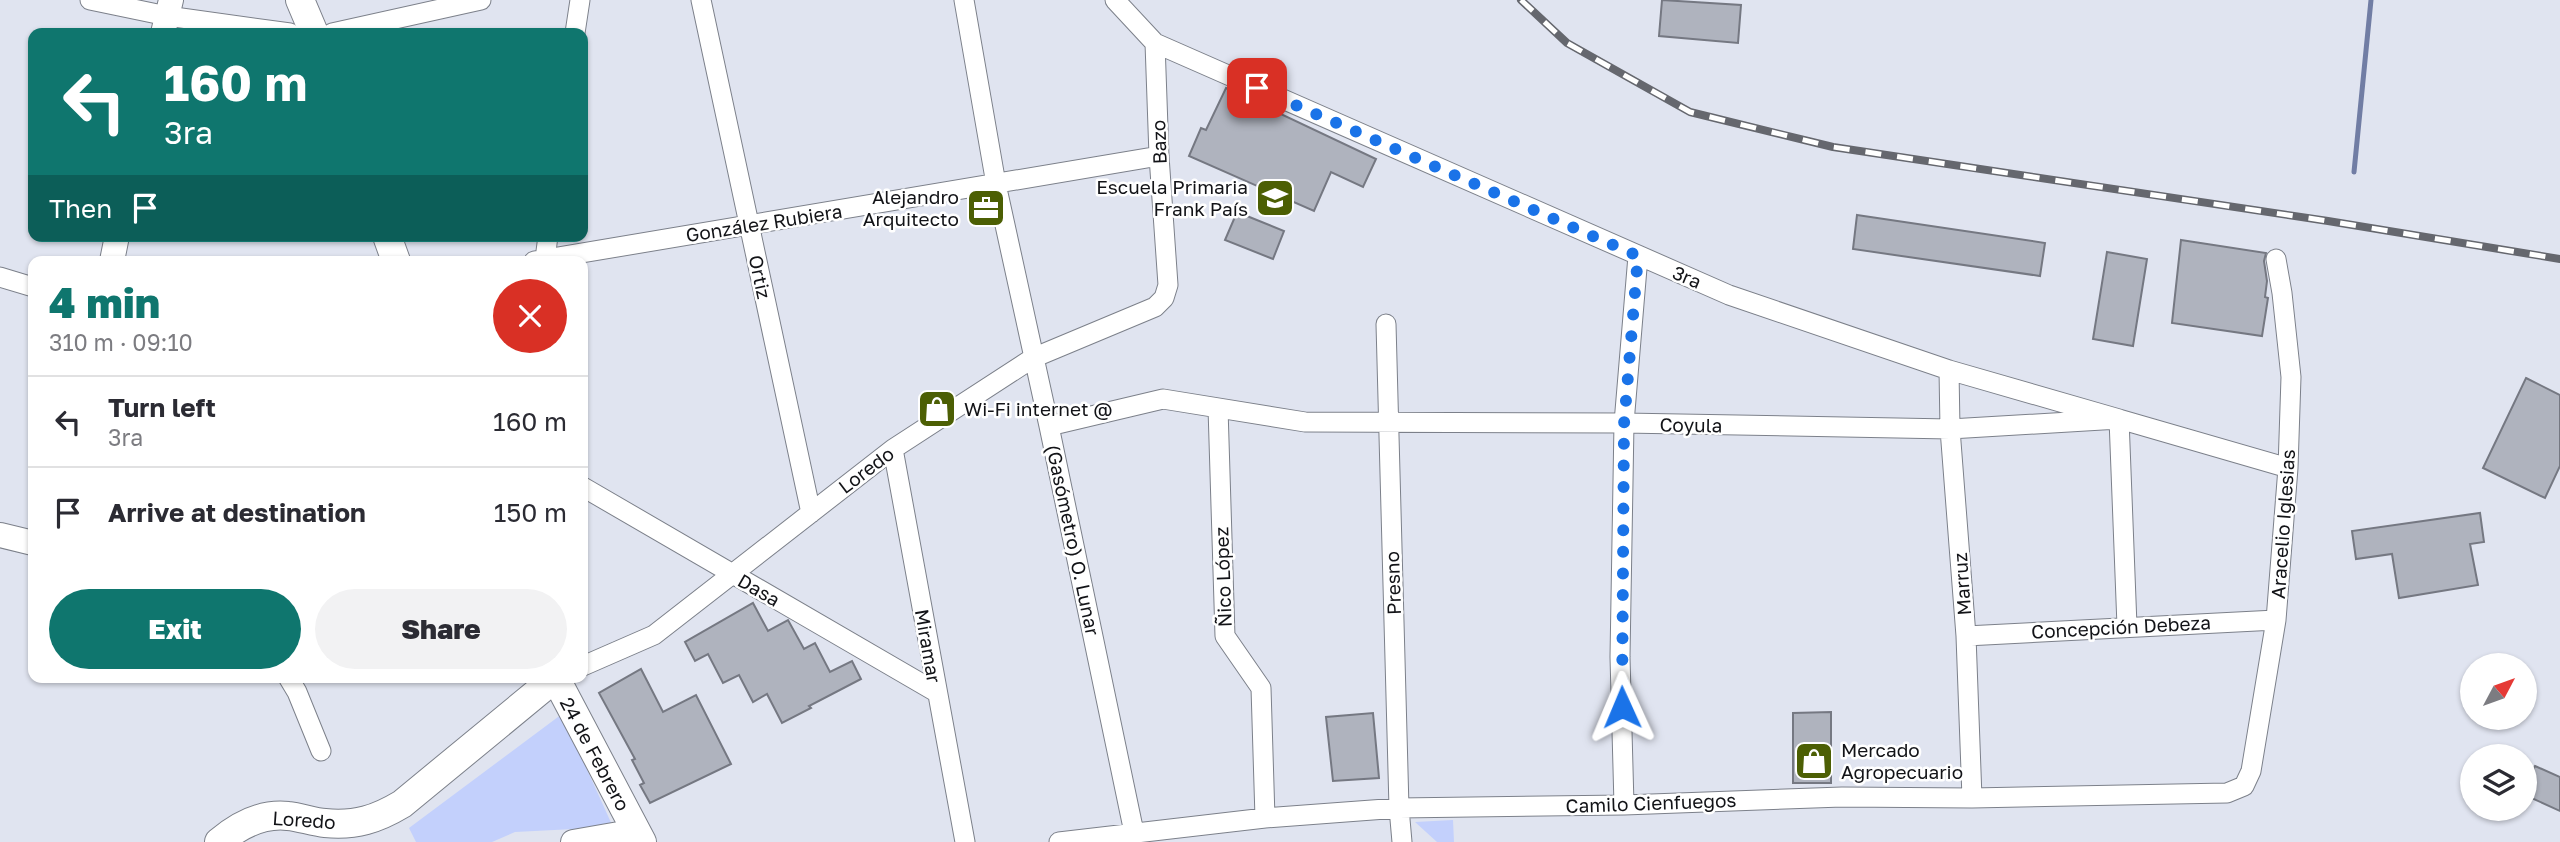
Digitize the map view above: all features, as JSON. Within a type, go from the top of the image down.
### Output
[{"type":"main road","points":[[300,0],[312,28]]},
{"type":"main road","name":"Loredo","points":[[219,842],[235,828],[267,816],[287,815],[323,823],[343,824],[376,819],[402,804],[548,683]]},
{"type":"main road","name":"24 de Febrero","points":[[558,683],[639,837]]},
{"type":"street","points":[[90,0],[167,16],[254,28]]},
{"type":"street","points":[[351,28],[439,5],[481,0]]},
{"type":"street","points":[[576,28],[580,0]]},
{"type":"street","name":"Ortiz","points":[[701,0],[811,513]]},
{"type":"street","name":"(Gasómetro) O. Lunar","points":[[964,0],[996,184],[1135,837]]},
{"type":"street","points":[[1115,0],[1155,43]]},
{"type":"street","name":"Bazo","points":[[1155,43],[1168,285],[1164,298]]},
{"type":"street","name":"3ra","points":[[1155,43],[1729,295],[1949,370],[2119,419]]},
{"type":"street","name":"González Rubiera","points":[[564,256],[1159,156]]},
{"type":"street","points":[[1624,805],[1620,657],[1624,424],[1638,256]]},
{"type":"street","name":"Aracelio Iglesias","points":[[2244,786],[2251,771],[2276,620],[2288,468],[2291,377],[2276,259]]},
{"type":"street","points":[[0,277],[28,285]]},
{"type":"street","name":"Loredo","points":[[588,664],[654,635],[893,449],[1033,358],[1155,307],[1164,298]]},
{"type":"street","name":"Presno","points":[[1386,324],[1402,842]]},
{"type":"street","name":"Marruz","points":[[1949,370],[1950,429],[1966,636],[1972,798]]},
{"type":"street","name":"Coyula","points":[[1049,426],[1163,399],[1305,422],[1388,424],[1950,429],[2119,419],[2288,468]]},
{"type":"street","name":"Ñico López","points":[[1218,408],[1225,636],[1261,688],[1265,818]]},
{"type":"street","points":[[2119,419],[2127,626]]},
{"type":"street","name":"Miramar","points":[[893,449],[965,842]]},
{"type":"street","name":"Dasa","points":[[588,490],[936,692]]},
{"type":"street","points":[[0,535],[28,542]]},
{"type":"street","name":"Concepción Debeza","points":[[1966,636],[2276,620]]},
{"type":"street","points":[[292,683],[321,751]]},
{"type":"street","name":"Camilo Cienfuegos","points":[[1059,842],[1135,837],[1265,818],[1399,808],[1624,805],[1842,797],[1972,798],[2227,793],[2244,786]]},
{"type":"street","points":[[573,842],[639,837]]},
{"type":"shaded area","points":[[562,714],[613,827],[515,832],[492,842],[416,842],[409,828]]},
{"type":"shaded area","points":[[1453,820],[1454,842],[1437,842],[1415,822]]},
{"type":"building","points":[[1662,0],[1741,5],[1738,43],[1659,36]]},
{"type":"building","points":[[1226,88],[1376,159],[1363,187],[1331,172],[1314,211],[1189,156],[1201,128],[1206,130]]},
{"type":"building","points":[[1237,212],[1284,231],[1273,259],[1225,240]]},
{"type":"building","points":[[1857,215],[2045,243],[2040,276],[1853,249]]},
{"type":"building","points":[[2181,240],[2266,253],[2265,297],[2268,298],[2262,336],[2172,323]]},
{"type":"building","points":[[2107,252],[2147,259],[2133,346],[2093,339]]},
{"type":"building","points":[[2526,378],[2560,395],[2560,466],[2545,498],[2483,468]]},
{"type":"building","points":[[2480,513],[2484,542],[2470,544],[2478,585],[2399,598],[2392,554],[2356,559],[2352,531]]},
{"type":"building","points":[[753,603],[768,631],[788,620],[804,649],[815,643],[830,672],[852,661],[861,679],[782,723],[767,694],[753,702],[739,675],[723,683],[708,654],[695,661],[685,642]]},
{"type":"building","points":[[641,669],[663,712],[696,695],[731,764],[650,803],[640,785],[644,783],[632,760],[635,759],[599,693]]},
{"type":"building","points":[[1831,712],[1831,783],[1793,783],[1793,713]]},
{"type":"building","points":[[1373,713],[1379,778],[1333,781],[1326,717]]},
{"type":"building","points":[[2537,767],[2560,777],[2560,811],[2537,800]]},
{"type":"waterway","points":[[2354,172],[2371,0]]},
{"type":"railway","points":[[1521,0],[1567,43],[1690,112],[1833,147],[2328,221],[2560,259]]},
{"type":"place","name":"Escuela Primaria Frank País","points":[[1275,198]]},
{"type":"place","name":"Alejandro Arquitecto","points":[[986,208]]},
{"type":"place","name":"Wi-Fi internet @","points":[[937,409]]},
{"type":"place","name":"Mercado Agropecuario","points":[[1814,761]]},
{"type":"route","points":[[1257,88],[1638,256],[1624,424],[1620,657],[1622,707]]}]
